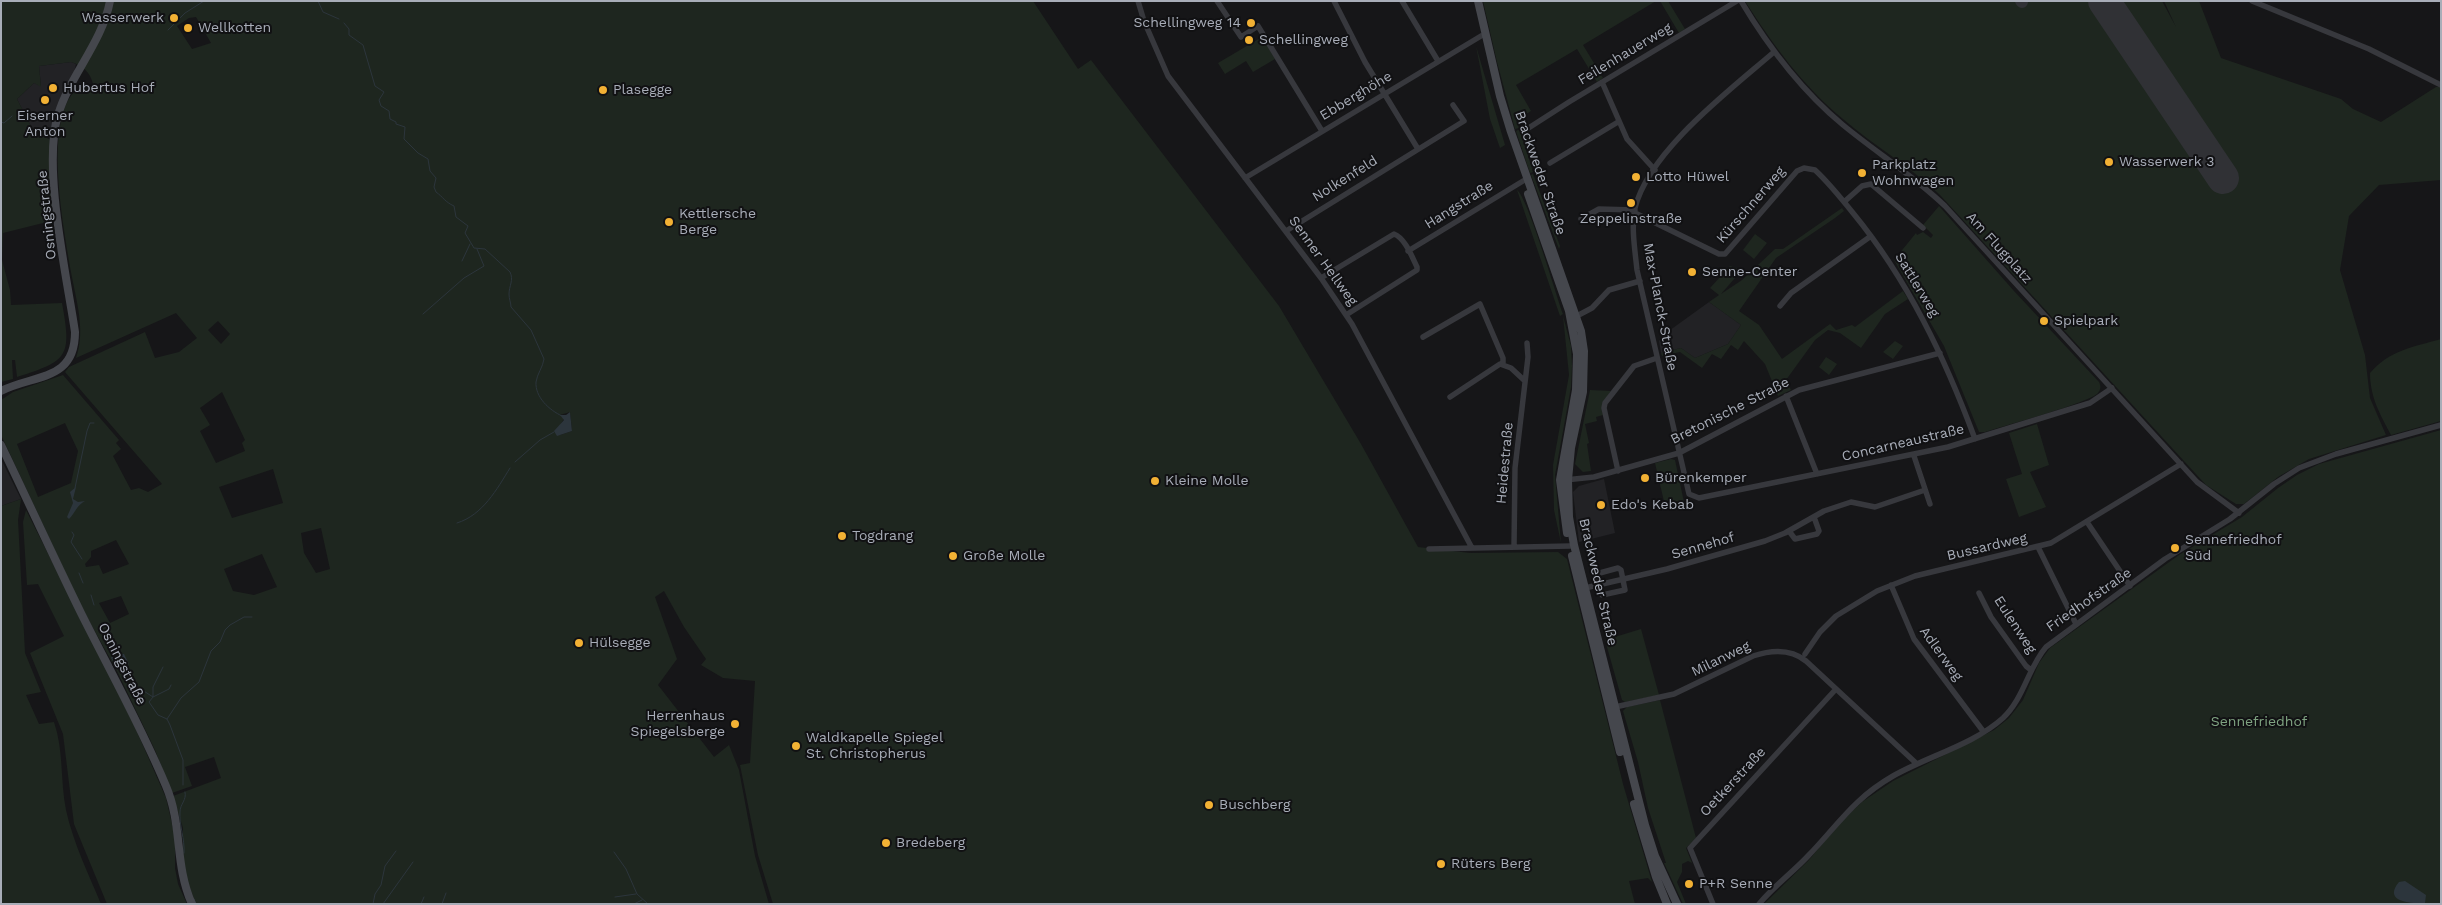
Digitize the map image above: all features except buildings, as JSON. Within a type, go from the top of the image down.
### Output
[{"type":"main road","name":"Osningstraße","points":[[1,391],[54,373],[67,362],[74,347],[75,332],[56,194],[54,139],[61,106],[102,29],[110,1]]},
{"type":"main road","name":"Brackweder Straße","points":[[1473,1],[1495,98],[1523,181],[1574,318]]},
{"type":"main road","name":"Brackweder Straße","points":[[1478,1],[1500,96],[1584,351],[1583,392],[1564,480],[1562,506],[1570,546],[1637,815],[1656,877],[1667,904]]},
{"type":"main road","name":"Osningstraße","points":[[1,445],[78,606],[129,703],[166,785],[177,826],[182,879],[192,904]]},
{"type":"main road","name":"Brackweder Straße","points":[[1564,480],[1569,516],[1586,588],[1650,842],[1677,904]]},
{"type":"street","name":"Senner Hellweg","points":[[1138,1],[1168,76],[1286,231],[1346,315],[1472,548]]},
{"type":"street","points":[[1217,1],[1241,37],[1258,26],[1322,131]]},
{"type":"street","points":[[1334,1],[1365,62],[1418,149]]},
{"type":"street","points":[[1402,1],[1438,62]]},
{"type":"street","name":"Feilenhauerweg","points":[[1527,129],[1737,1]]},
{"type":"street","name":"Am Flugplatz","points":[[1740,1],[1774,52],[1820,104],[1857,136],[1915,179],[1945,206],[2004,273],[2202,487],[2239,513]]},
{"type":"street","points":[[2252,1],[2369,49],[2441,85]]},
{"type":"street","name":"Ebberghöhe","points":[[1245,178],[1481,36]]},
{"type":"street","name":"Max-Planck-Straße","points":[[1692,496],[1686,489],[1640,281],[1634,241],[1635,211],[1641,192],[1654,170],[1696,121],[1774,52]]},
{"type":"street","points":[[1602,82],[1618,122],[1632,146],[1654,170]]},
{"type":"street","name":"Nolkenfeld","points":[[1286,231],[1464,121],[1453,105]]},
{"type":"street","points":[[1550,163],[1618,122]]},
{"type":"street","name":"Sattlerweg","points":[[1804,168],[1812,169],[1818,173],[1844,202],[1871,236],[1911,296],[1940,353],[1975,439]]},
{"type":"street","name":"Kürschnerweg","points":[[1635,211],[1719,254],[1725,254],[1794,173],[1804,168]]},
{"type":"street","name":"Hangstraße","points":[[1408,251],[1523,181]]},
{"type":"street","points":[[1844,202],[1862,186],[1871,184],[1923,228]]},
{"type":"street","points":[[1581,219],[1599,209],[1635,211]]},
{"type":"street","points":[[1321,278],[1394,234],[1399,236],[1418,267],[1416,270],[1346,315]]},
{"type":"street","points":[[1780,306],[1790,293],[1871,236]]},
{"type":"street","points":[[1574,318],[1592,308],[1608,290],[1640,281]]},
{"type":"street","points":[[1423,337],[1480,304],[1503,358],[1503,364]]},
{"type":"street","name":"Heidestraße","points":[[1514,547],[1515,468],[1526,381],[1527,343]]},
{"type":"street","name":"Bretonische Straße","points":[[1564,480],[1594,477],[1679,453],[1706,441],[1786,396],[1803,389],[1940,353]]},
{"type":"street","points":[[1618,471],[1604,408],[1605,403],[1634,366],[1657,358]]},
{"type":"street","points":[[1503,364],[1516,371],[1526,381]]},
{"type":"street","points":[[1450,397],[1493,368],[1503,364]]},
{"type":"street","name":"Concarneaustraße","points":[[1692,496],[1699,498],[1914,456],[2090,403],[2112,388]]},
{"type":"street","points":[[1786,396],[1817,474]]},
{"type":"street","name":"Friedhofstraße","points":[[1759,904],[1776,884],[1807,857],[1850,807],[1875,788],[1917,764],[1983,731],[2008,712],[2018,698],[2046,647],[2176,551],[2239,513],[2274,484],[2312,462],[2441,425]]},
{"type":"street","points":[[1914,456],[1930,504]]},
{"type":"street","name":"Bussardweg","points":[[1805,654],[1820,632],[1836,616],[1860,600],[1914,576],[2038,547],[2064,537],[2181,464]]},
{"type":"street","name":"Sennehof","points":[[1586,588],[1728,552],[1789,531],[1814,517],[1850,502],[1875,507],[1925,490]]},
{"type":"street","points":[[1789,531],[1795,539],[1817,534],[1819,531],[1814,517]]},
{"type":"street","points":[[2087,522],[2105,552],[2130,586]]},
{"type":"street","points":[[1429,549],[1570,546]]},
{"type":"street","points":[[2038,547],[2076,624]]},
{"type":"street","points":[[1620,568],[1624,579],[1624,591],[1602,595],[1596,574],[1620,568]]},
{"type":"street","name":"Adlerweg","points":[[1891,585],[1914,639],[1983,731]]},
{"type":"street","name":"Eulenweg","points":[[1979,593],[1992,617],[2026,666],[2032,670]]},
{"type":"street","name":"Milanweg","points":[[1615,706],[1674,694],[1753,656],[1776,650],[1802,658],[1917,764]]},
{"type":"street","name":"Oetkerstraße","points":[[1713,904],[1690,848],[1836,689]]},
{"type":"shaded area","points":[[71,62],[76,64],[72,80],[47,139],[34,132],[17,99],[34,83],[41,86],[39,66]]},
{"type":"shaded area","points":[[1709,302],[1741,325],[1728,344],[1695,358],[1681,348],[1661,353],[1659,341],[1666,333]]},
{"type":"shaded area","points":[[570,412],[572,431],[557,436],[554,431],[564,420],[560,415],[566,415]]},
{"type":"shaded area","points":[[1,459],[21,499],[1,506]]},
{"type":"shaded area","points":[[1604,479],[1615,533],[1579,542],[1573,492],[1579,486]]},
{"type":"shaded area","points":[[76,487],[73,499],[78,502],[85,501],[69,519],[67,517],[73,503],[70,492]]},
{"type":"shaded area","points":[[114,653],[124,654],[129,664],[123,666],[115,664],[111,658]]},
{"type":"shaded area","points":[[2405,881],[2426,895],[2425,903],[2407,902],[2396,898],[2394,894],[2395,889],[2399,882]]},
{"type":"green space","points":[[1,1],[1033,1],[1078,69],[1091,60],[1279,306],[1361,444],[1418,547],[1470,553],[1558,552],[1567,559],[1623,784],[1652,882],[1648,878],[1629,881],[1635,904],[773,904],[758,855],[740,765],[750,763],[755,681],[723,678],[701,665],[706,659],[684,627],[664,591],[655,597],[677,659],[658,685],[714,757],[729,745],[739,770],[755,856],[769,904],[196,904],[183,870],[183,828],[173,796],[221,778],[214,757],[185,767],[192,786],[172,793],[155,750],[118,673],[82,608],[2,437],[1,400],[13,392],[63,375],[119,440],[116,443],[121,449],[113,456],[131,490],[139,488],[148,492],[162,484],[65,372],[69,367],[145,332],[155,358],[179,352],[197,338],[176,313],[76,358],[79,347],[80,326],[61,206],[58,154],[59,130],[64,109],[73,93],[80,88],[93,84],[85,70],[71,62],[39,66],[41,87],[34,83],[17,99],[34,132],[51,140],[54,213],[51,221],[3,233],[2,260],[10,290],[11,305],[62,303],[66,346],[56,361],[17,377],[15,360],[12,360],[13,379],[1,382]],"holes":[[[196,17],[211,43],[192,49],[177,26],[189,18]],[[218,321],[230,334],[221,344],[208,330]],[[222,392],[245,440],[242,443],[245,451],[216,463],[200,431],[210,425],[200,408]],[[570,412],[572,431],[560,435],[560,425],[564,419],[560,415]],[[65,423],[78,451],[71,483],[38,497],[17,444]],[[273,469],[283,503],[232,518],[219,487]],[[321,528],[330,569],[316,573],[304,553],[301,533]],[[116,540],[129,564],[103,574],[99,565],[86,567],[85,564],[91,557],[91,551]],[[262,554],[277,587],[254,595],[233,591],[224,569]],[[121,596],[129,614],[110,623],[99,603]]]},
{"type":"green space","points":[[1483,1],[1656,1],[1583,45],[1603,78],[1597,82],[1577,49],[1516,85],[1531,111],[1516,120],[1519,128],[1515,129]]},
{"type":"green space","points":[[1660,1],[1668,1],[1685,29],[1679,33]]},
{"type":"green space","points":[[1745,1],[2162,1],[2176,27],[2164,1],[2199,1],[2221,58],[2341,99],[2353,109],[2381,122],[2436,87],[2441,87],[2441,180],[2379,185],[2349,216],[2340,270],[2365,355],[2370,398],[2386,435],[2309,459],[2278,477],[2244,504],[2236,504],[2206,485],[1940,195],[1917,175],[1855,129],[1815,93],[1778,49]]},
{"type":"green space","points":[[1262,37],[1275,59],[1253,72],[1246,61],[1225,74],[1218,63]]},
{"type":"green space","points":[[1476,46],[1505,145],[1500,148],[1490,119]]},
{"type":"green space","points":[[1520,129],[1533,172],[1530,173],[1516,131]]},
{"type":"green space","points":[[1533,174],[1560,246],[1559,249],[1531,175]]},
{"type":"green space","points":[[1517,190],[1528,210],[1542,248],[1563,314],[1560,316]]},
{"type":"green space","points":[[1939,206],[2014,291],[2099,382],[2100,390],[2098,393],[2063,408],[1985,432],[1979,432],[1944,346],[1894,260],[1916,233],[1917,235],[1923,232],[1931,238],[1933,235],[1923,225]]},
{"type":"green space","points":[[1842,208],[1844,211],[1835,218],[1776,258],[1739,311],[1759,325],[1782,359],[1830,324],[1836,330],[1852,325],[1855,327],[1903,291],[1908,299],[1885,314],[1861,348],[1840,333],[1828,330],[1815,340],[1786,380],[1791,390],[1778,396],[1765,364],[1744,341],[1738,350],[1731,345],[1721,359],[1712,354],[1702,368],[1680,352],[1662,356],[1661,353],[1681,348],[1695,358],[1728,344],[1741,325],[1709,302],[1719,295],[1710,288],[1730,266],[1742,270],[1721,294],[1742,280],[1775,249],[1783,249]]},
{"type":"green space","points":[[1755,234],[1767,243],[1754,259],[1743,250]]},
{"type":"green space","points":[[1563,316],[1571,346],[1572,366],[1571,387],[1555,475],[1561,543],[1554,510],[1553,465],[1569,375]]},
{"type":"green space","points":[[2441,339],[2441,421],[2391,435],[2374,398],[2370,373],[2386,359],[2402,350]]},
{"type":"green space","points":[[1895,341],[1903,346],[1893,359],[1883,352]]},
{"type":"green space","points":[[1826,357],[1837,364],[1829,375],[1819,367]]},
{"type":"green space","points":[[1590,390],[1611,391],[1602,404],[1603,415],[1596,417],[1597,421],[1585,424],[1589,443],[1587,444],[1591,471],[1583,472],[1575,464]]},
{"type":"green space","points":[[2037,424],[2049,465],[2030,472],[2046,507],[2019,517],[2006,479],[2022,474],[2009,433]]},
{"type":"green space","name":"Sennefriedhof","points":[[2441,430],[2441,904],[1764,904],[1808,861],[1841,822],[1862,802],[1893,781],[1994,730],[2009,718],[2023,700],[2039,663],[2050,648],[2179,555],[2242,517],[2297,475],[2319,464]]},
{"type":"green space","points":[[1671,459],[1675,460],[1684,502],[1666,510],[1655,463]]},
{"type":"green space","points":[[21,499],[18,520],[25,653],[41,692],[26,695],[39,724],[54,722],[59,744],[64,799],[69,822],[81,857],[101,904],[1,904],[1,506]]},
{"type":"green space","points":[[26,510],[131,718],[166,798],[175,837],[175,868],[178,884],[187,904],[107,904],[74,824],[63,734],[30,653],[64,636],[38,584],[27,585],[23,522]]},
{"type":"green space","points":[[1641,629],[1659,695],[1625,702],[1622,700],[1605,640]]},
{"type":"green space","points":[[1660,700],[1696,838],[1686,848],[1692,863],[1688,861],[1682,864],[1682,872],[1677,882],[1686,904],[1683,904],[1664,863],[1666,863],[1648,808],[1638,762],[1623,711],[1627,707]]},
{"type":"waterway","points":[[168,30],[185,13],[204,1]]},
{"type":"waterway","points":[[318,1],[323,12],[339,19]]},
{"type":"waterway","points":[[344,23],[349,29],[349,35],[363,45],[375,86],[384,92],[379,100],[381,106],[389,111],[390,119],[396,122],[396,124],[405,127],[404,139],[418,153],[428,159],[430,171],[436,178],[434,187],[436,192],[454,206],[456,217],[468,226],[465,233],[474,248],[485,249],[510,272],[509,294],[511,307],[531,330],[544,359],[536,382],[536,388],[540,398],[548,407],[562,416]]},
{"type":"waterway","points":[[1,122],[4,123],[12,116]]},
{"type":"waterway","points":[[462,261],[470,244]]},
{"type":"waterway","points":[[423,314],[464,278],[484,266],[477,249]]},
{"type":"waterway","points":[[75,488],[87,431],[90,423],[94,423]]},
{"type":"waterway","points":[[515,462],[540,440],[554,432]]},
{"type":"waterway","points":[[457,523],[482,508],[510,468]]},
{"type":"waterway","points":[[72,532],[74,535],[71,542],[82,559]]},
{"type":"waterway","points":[[79,573],[83,583]]},
{"type":"waterway","points":[[91,595],[94,605]]},
{"type":"waterway","points":[[167,719],[181,698],[199,682],[211,651],[220,642],[225,630],[244,617],[252,617]]},
{"type":"waterway","points":[[108,632],[112,635],[119,654]]},
{"type":"waterway","points":[[163,667],[153,687],[153,697],[169,689],[171,685]]},
{"type":"waterway","points":[[132,671],[133,684],[153,697],[149,702],[158,715],[167,719],[170,725],[183,760],[183,785]]},
{"type":"waterway","points":[[184,853],[180,812],[185,792]]},
{"type":"waterway","points":[[373,904],[375,894],[381,885],[385,866],[396,851]]},
{"type":"waterway","points":[[614,852],[626,869],[637,894],[648,904]]},
{"type":"waterway","points":[[383,904],[413,862]]},
{"type":"waterway","points":[[442,904],[446,893]]},
{"type":"waterway","points":[[615,897],[636,894]]},
{"type":"waterway","points":[[421,904],[424,897]]},
{"type":"waterway","points":[[194,899],[196,904]]},
{"type":"waterway","points":[[634,904],[642,900]]},
{"type":"runway","points":[[2104,1],[2223,178]]},
{"type":"place","name":"Wasserwerk","points":[[174,18]]},
{"type":"place","name":"Schellingweg 14","points":[[1251,23]]},
{"type":"place","name":"Wellkotten","points":[[188,28]]},
{"type":"place","name":"Schellingweg","points":[[1249,40]]},
{"type":"place","name":"Hubertus Hof","points":[[53,88]]},
{"type":"place","name":"Plasegge","points":[[603,90]]},
{"type":"place","name":"Eiserner Anton","points":[[45,100]]},
{"type":"place","name":"Wasserwerk 3","points":[[2109,162]]},
{"type":"place","name":"Parkplatz Wohnwagen","points":[[1862,173]]},
{"type":"place","name":"Lotto Hüwel","points":[[1636,177]]},
{"type":"place","name":"Zeppelinstraße","points":[[1631,203]]},
{"type":"place","name":"Kettlersche Berge","points":[[669,222]]},
{"type":"place","name":"Senne-Center","points":[[1692,272]]},
{"type":"place","name":"Spielpark","points":[[2044,321]]},
{"type":"place","name":"Bürenkemper","points":[[1645,478]]},
{"type":"place","name":"Kleine Molle","points":[[1155,481]]},
{"type":"place","name":"Edo's Kebab","points":[[1601,505]]},
{"type":"place","name":"Togdrang","points":[[842,536]]},
{"type":"place","name":"Sennefriedhof Süd","points":[[2175,548]]},
{"type":"place","name":"Große Molle","points":[[953,556]]},
{"type":"place","name":"Hülsegge","points":[[579,643]]},
{"type":"place","name":"Herrenhaus Spiegelsberge","points":[[735,724]]},
{"type":"place","name":"Waldkapelle Spiegel St. Christopherus","points":[[796,746]]},
{"type":"place","name":"Buschberg","points":[[1209,805]]},
{"type":"place","name":"Bredeberg","points":[[886,843]]},
{"type":"place","name":"Rüters Berg","points":[[1441,864]]},
{"type":"place","name":"P+R Senne","points":[[1689,884]]}]
